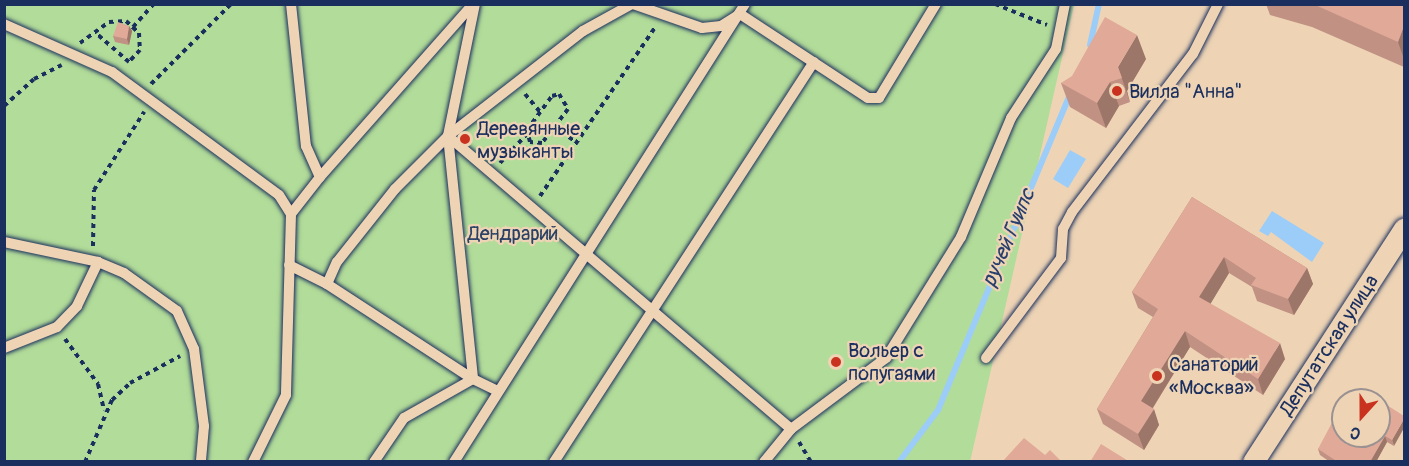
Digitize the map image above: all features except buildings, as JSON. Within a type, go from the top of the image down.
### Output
[{"type":"street","name":"Депутатская улица","points":[[1253,462],[1404,229]]},
{"type":"lane","points":[[291,4],[306,146],[320,177]]},
{"type":"lane","points":[[291,214],[320,177],[474,4]]},
{"type":"lane","points":[[473,379],[448,136],[474,4]]},
{"type":"lane","points":[[327,284],[337,262],[395,189],[448,136],[583,31],[633,4],[702,28],[721,26],[742,9]]},
{"type":"lane","points":[[742,9],[868,98],[879,98],[936,4]]},
{"type":"lane","points":[[764,462],[791,429],[886,358],[961,237],[1011,118],[1056,49],[1065,4]]},
{"type":"lane","points":[[986,358],[1061,258],[1063,229],[1071,212],[1193,54],[1218,4]]},
{"type":"lane","points":[[454,462],[742,9]]},
{"type":"lane","points":[[4,24],[59,53],[85,57],[279,195],[291,214],[286,395],[253,462]]},
{"type":"lane","points":[[554,462],[814,62]]},
{"type":"lane","points":[[448,136],[530,211],[652,310],[791,429]]},
{"type":"lane","points":[[4,242],[98,262],[124,273],[177,311],[194,349],[204,426],[201,462]]},
{"type":"lane","points":[[4,348],[57,327],[77,306],[98,262]]},
{"type":"lane","points":[[289,265],[327,284],[473,379],[498,391]]},
{"type":"lane","points":[[374,462],[404,418],[473,379]]},
{"type":"path","points":[[133,27],[154,4]]},
{"type":"path","points":[[98,262],[89,234],[96,218],[94,190],[149,102],[151,83],[231,4]]},
{"type":"path","points":[[995,4],[1061,30]]},
{"type":"path","points":[[530,211],[664,15]]},
{"type":"path","points":[[109,22],[133,27],[140,50],[129,62],[98,35],[109,22]]},
{"type":"path","points":[[4,106],[34,79],[85,57]]},
{"type":"path","points":[[516,83],[540,112]]},
{"type":"path","points":[[490,174],[526,135],[552,96],[565,97],[568,109],[542,142],[530,142],[526,135]]},
{"type":"path","points":[[554,127],[576,142]]},
{"type":"path","points":[[57,327],[98,384],[104,411]]},
{"type":"path","points":[[86,462],[104,411],[129,383],[194,349]]},
{"type":"path","points":[[791,429],[811,462]]},
{"type":"green space","name":"Дендрарий","points":[[4,5],[1074,5],[970,462],[5,461]]},
{"type":"water","points":[[1070,150],[1086,159],[1068,188],[1053,179]]},
{"type":"water","points":[[1272,211],[1324,243],[1312,262],[1271,232],[1268,236],[1259,231]]},
{"type":"waterway","name":"ручей Гуипс","points":[[1090,45],[1099,4]]},
{"type":"waterway","name":"ручей Гуипс","points":[[899,462],[938,410],[1070,94]]},
{"type":"place","name":"Вилла \"Анна\"","points":[[1117,91]]},
{"type":"place","name":"Деревянные музыканты","points":[[465,139]]},
{"type":"place","name":"Вольер с попугаями","points":[[836,362]]},
{"type":"place","name":"Санаторий «Москва»","points":[[1157,376]]}]
